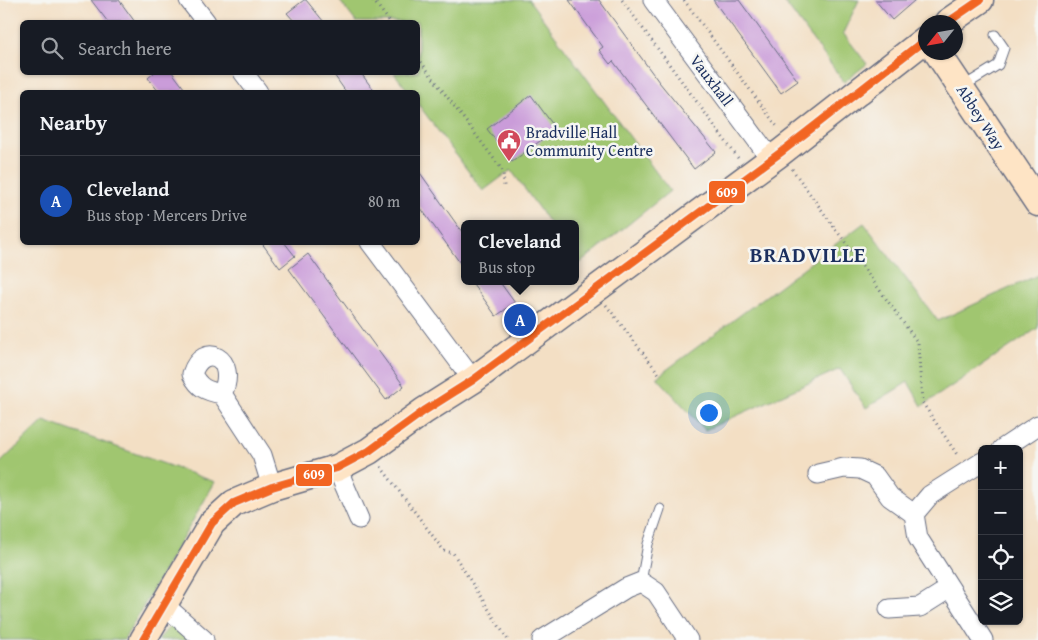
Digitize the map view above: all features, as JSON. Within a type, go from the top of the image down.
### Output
[{"type":"street","points":[[189,0],[204,20]]},
{"type":"street","name":"Vauxhall","points":[[653,0],[780,152]]},
{"type":"street","points":[[958,15],[980,0]]},
{"type":"street","points":[[143,640],[212,523],[234,503],[272,487],[337,468],[369,450],[424,410],[473,380],[780,152],[918,44]]},
{"type":"street","name":"Abbey Way","points":[[943,60],[1033,186]]},
{"type":"street","points":[[245,75],[256,90]]},
{"type":"street","points":[[372,245],[473,380]]},
{"type":"street","points":[[222,394],[262,454],[272,487]]},
{"type":"street","points":[[1010,445],[1036,431]]},
{"type":"street","points":[[914,514],[930,495],[975,466]]},
{"type":"street","points":[[337,468],[359,519]]},
{"type":"street","points":[[818,474],[844,468],[860,469],[874,476],[890,497],[914,514],[918,538],[983,640]]},
{"type":"street","points":[[542,640],[626,588],[641,582],[656,592],[688,640]]},
{"type":"street","points":[[889,609],[920,606],[950,588]]},
{"type":"street","points":[[163,604],[204,640]]},
{"type":"lane","points":[[962,87],[998,64],[1004,48],[995,35]]},
{"type":"lane","points":[[641,582],[648,544],[660,509]]},
{"type":"path","points":[[373,0],[388,20]]},
{"type":"path","points":[[622,0],[750,174]]},
{"type":"path","points":[[684,0],[780,152],[918,343],[922,402],[975,466]]},
{"type":"path","points":[[420,61],[503,171],[504,186]]},
{"type":"path","points":[[594,289],[660,375]]},
{"type":"path","points":[[369,450],[444,551],[453,553],[508,640]]},
{"type":"green space","points":[[339,0],[529,0],[670,191],[579,264],[579,220],[547,220],[511,170],[483,191],[420,107],[420,90],[407,90],[396,75],[420,75],[420,20],[354,20]]},
{"type":"green space","points":[[783,0],[859,0],[843,33],[867,64],[844,82]]},
{"type":"green space","points":[[864,223],[938,321],[1038,275],[1038,328],[922,406],[908,382],[866,408],[840,369],[705,430],[657,377]]},
{"type":"green space","points":[[44,421],[215,482],[124,640],[0,640],[0,463]]},
{"type":"green space","points":[[174,621],[188,640],[158,640]]},
{"type":"building","points":[[91,0],[119,0],[134,20],[106,20]]},
{"type":"building","points":[[306,0],[322,20],[293,20],[287,13]]},
{"type":"building","points":[[569,0],[599,0],[659,82],[716,152],[694,169],[613,61],[610,64],[599,50],[603,47]]},
{"type":"building","points":[[713,0],[739,0],[798,81],[781,93]]},
{"type":"building","points":[[875,0],[915,0],[892,20]]},
{"type":"building","points":[[152,75],[174,75],[186,90],[157,90],[148,78]]},
{"type":"building","points":[[334,75],[362,75],[374,90],[345,90]]},
{"type":"building","points":[[531,95],[556,129],[512,162],[487,129]]},
{"type":"building","points":[[420,173],[461,230],[461,264],[420,207]]},
{"type":"building","points":[[263,245],[286,245],[295,256],[280,268]]},
{"type":"building","points":[[308,254],[404,386],[386,400],[289,269]]},
{"type":"building","points":[[474,285],[502,285],[515,303],[496,316]]},
{"type":"transit line","name":"609","points":[[958,15],[980,0]]},
{"type":"transit line","name":"609","points":[[143,640],[212,523],[234,503],[272,487],[337,468],[369,451],[424,411],[473,380],[780,153],[918,45]]},
{"type":"place","name":"Bradville Hall Community Centre","points":[[509,162]]},
{"type":"place","name":"Cleveland","points":[[520,320]]},
{"type":"district","name":"BRADVILLE","points":[[808,254]]}]
